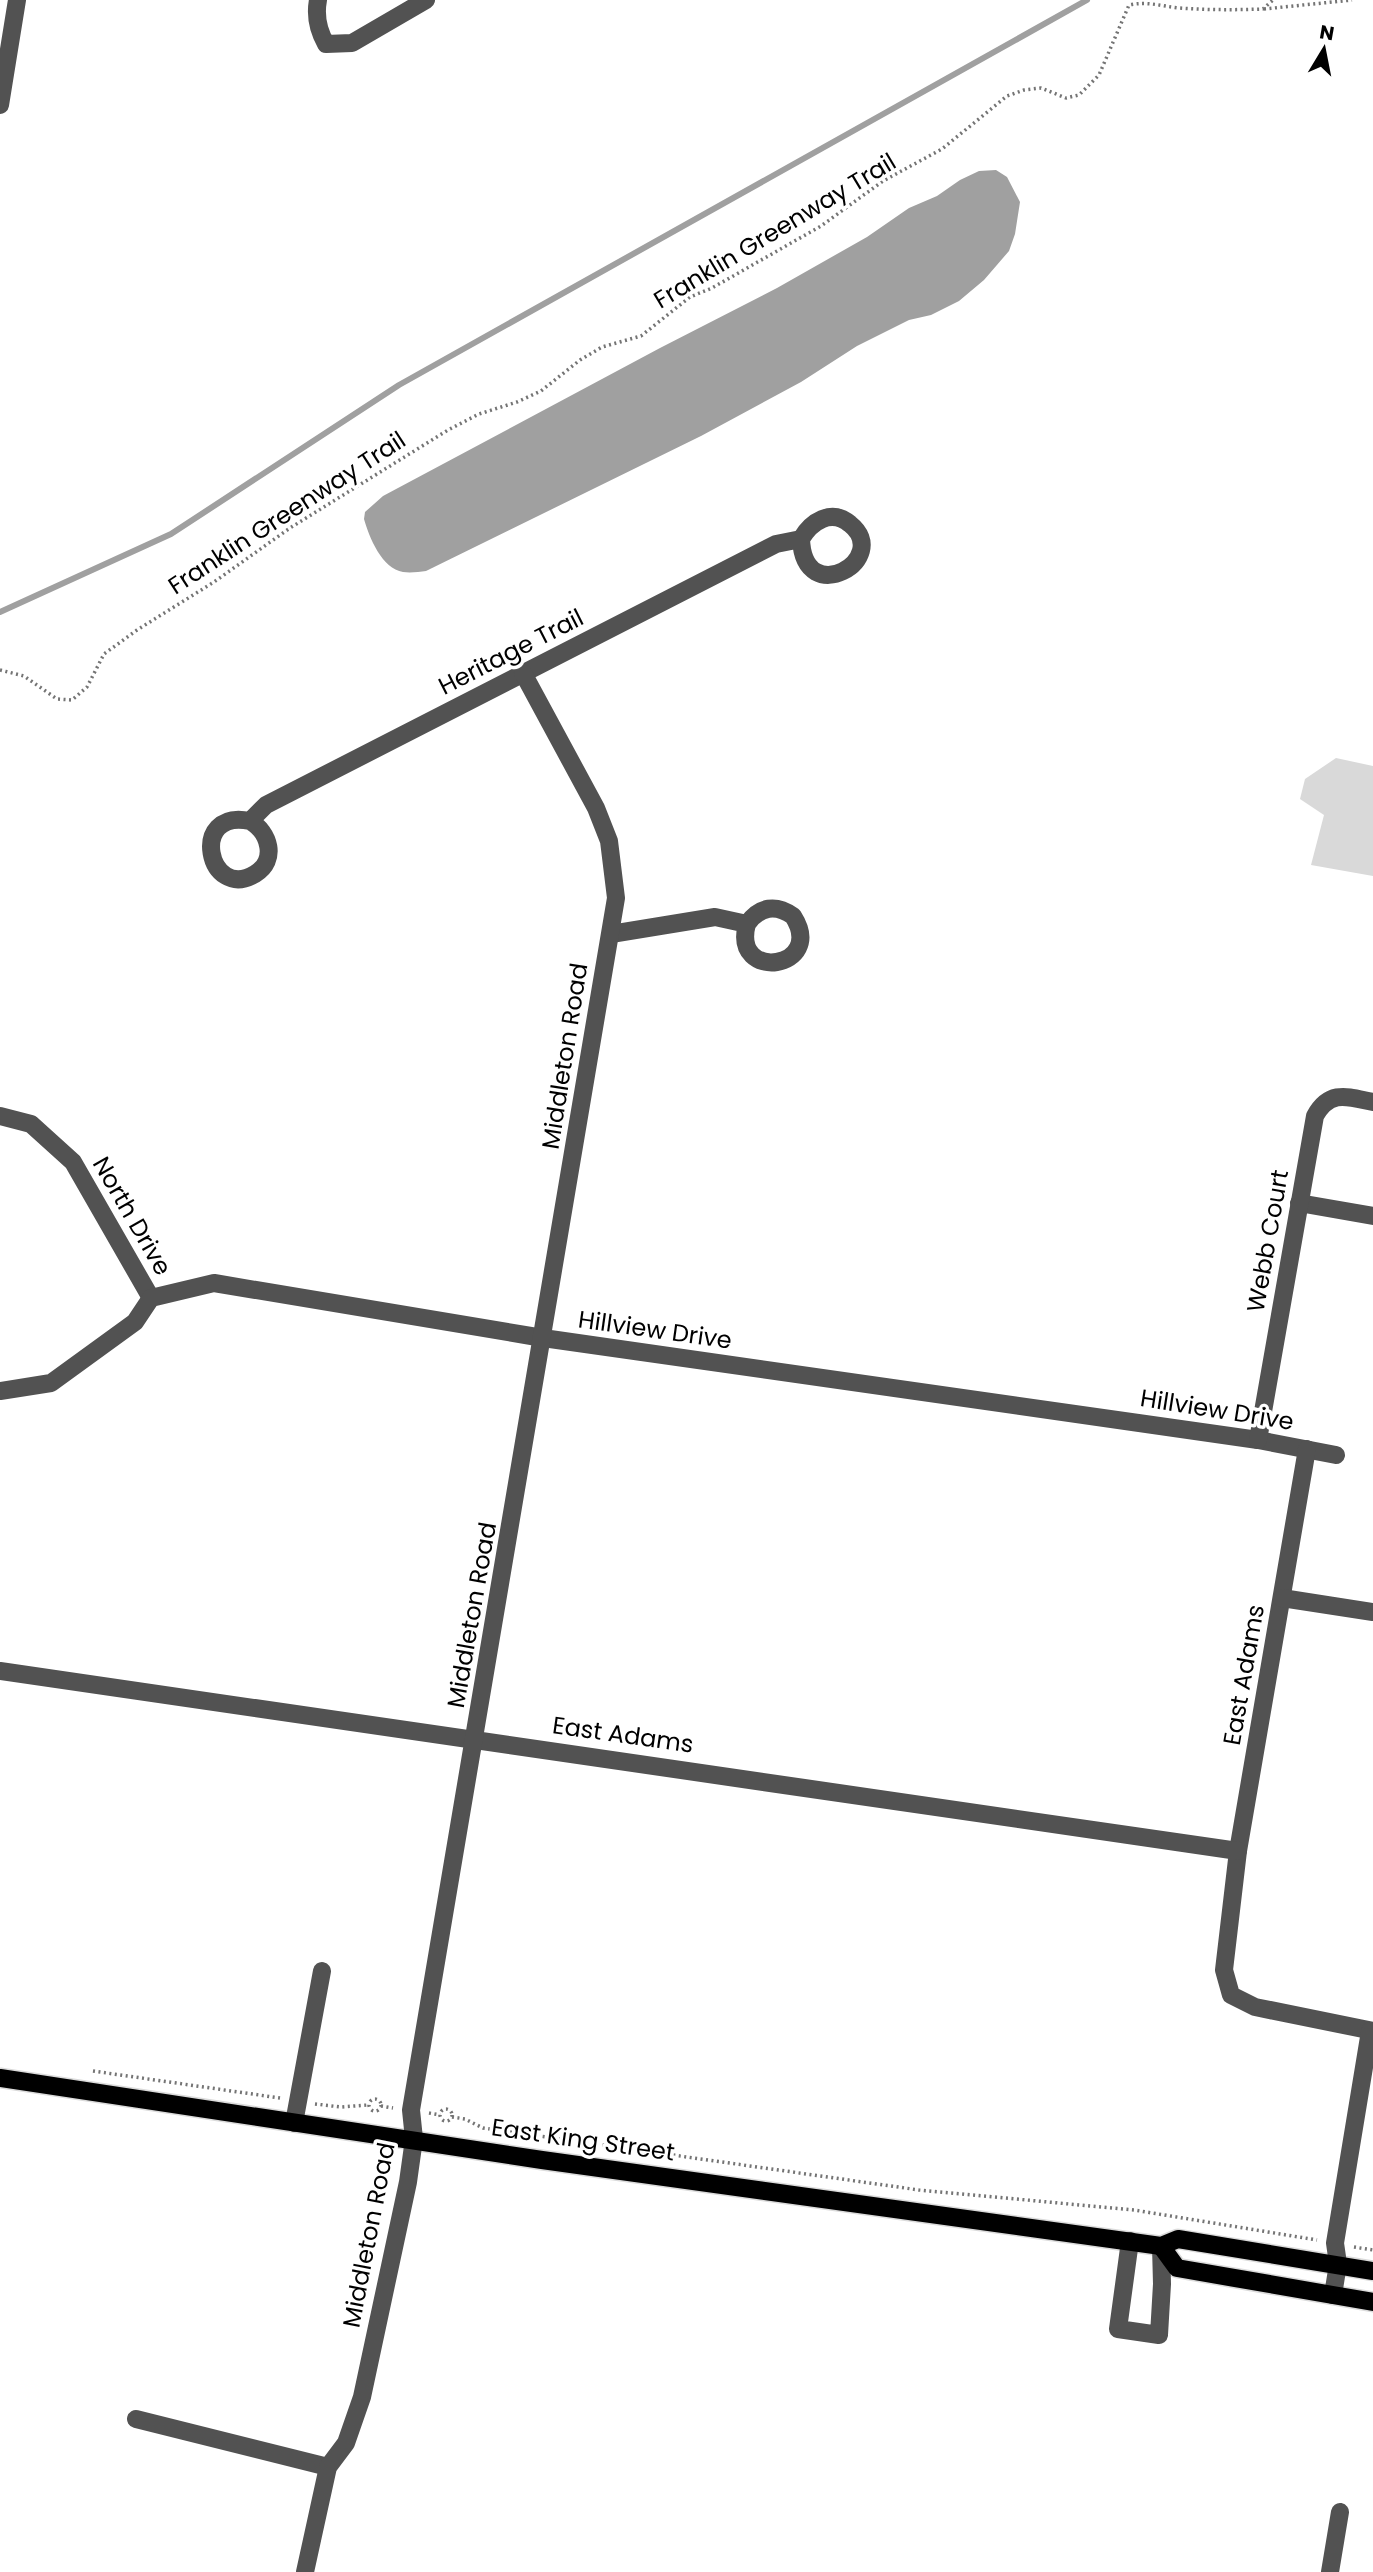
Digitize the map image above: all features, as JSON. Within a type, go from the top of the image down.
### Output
[{"type":"main road","name":"East King Street","points":[[0,2078],[554,2162],[1161,2246],[1178,2239],[1373,2271]]},
{"type":"main road","points":[[1161,2246],[1177,2268],[1373,2302]]},
{"type":"street","points":[[0,106],[17,0]]},
{"type":"street","points":[[318,0],[318,31],[326,44],[352,43],[426,0]]},
{"type":"street","name":"Heritage Trail","points":[[250,821],[266,805],[776,544],[802,540]]},
{"type":"street","name":"Middleton Road","points":[[305,2572],[328,2467],[346,2443],[362,2396],[399,2226],[414,2139],[411,2110],[616,898],[609,841],[596,808],[523,673]]},
{"type":"street","points":[[611,934],[715,917],[747,924]]},
{"type":"street","name":"Webb Court","points":[[1258,1440],[1312,1129],[1319,1109],[1325,1101],[1334,1097],[1343,1096],[1373,1102]]},
{"type":"street","name":"North Drive","points":[[0,1116],[31,1124],[74,1162],[110,1230],[151,1298]]},
{"type":"street","points":[[1299,1203],[1373,1216]]},
{"type":"street","name":"Hillview Drive","points":[[151,1298],[214,1283],[543,1338],[1258,1440],[1336,1455]]},
{"type":"street","points":[[0,1391],[51,1382],[135,1322],[151,1298]]},
{"type":"street","points":[[1282,1598],[1307,1449]]},
{"type":"street","name":"East Adams","points":[[1371,2031],[1255,2007],[1231,1995],[1224,1970],[1238,1851],[1282,1598],[1373,1612]]},
{"type":"street","name":"East Adams","points":[[0,1671],[476,1738],[1238,1851]]},
{"type":"street","points":[[294,2123],[322,1971]]},
{"type":"street","points":[[1333,2295],[1338,2264],[1335,2243],[1371,2031]]},
{"type":"street","points":[[1130,2241],[1118,2329],[1159,2335],[1163,2284],[1161,2246]]},
{"type":"street","points":[[136,2419],[328,2467]]},
{"type":"street","points":[[1330,2572],[1340,2512]]},
{"type":"path","points":[[1263,9],[1273,0]]},
{"type":"path","points":[[1263,9],[1353,0]]},
{"type":"path","name":"Franklin Greenway Trail","points":[[0,670],[24,676],[57,699],[72,700],[87,687],[104,654],[137,630],[214,582],[290,528],[448,430],[480,414],[541,391],[580,360],[602,347],[641,336],[690,297],[712,288],[821,226],[883,181],[942,149],[1007,96],[1041,88],[1066,98],[1079,95],[1099,75],[1129,5],[1149,2],[1174,8],[1263,9]]},
{"type":"path","points":[[81,2070],[341,2107],[368,2105]]},
{"type":"path","points":[[452,2117],[466,2119],[483,2128],[891,2187],[1134,2210],[1317,2240]]},
{"type":"path","points":[[1353,2246],[1373,2250]]},
{"type":"shaded area","points":[[996,170],[1007,177],[1020,202],[1015,234],[1009,251],[984,280],[959,301],[931,315],[909,320],[857,346],[801,382],[701,436],[426,571],[396,570],[383,559],[364,519],[365,512],[383,496],[777,288],[960,180],[979,171]]},
{"type":"shaded area","points":[[1336,758],[1373,766],[1373,876],[1311,865],[1324,815],[1300,799],[1305,779]]},
{"type":"waterway","points":[[0,612],[171,534],[399,385],[1087,0]]}]
